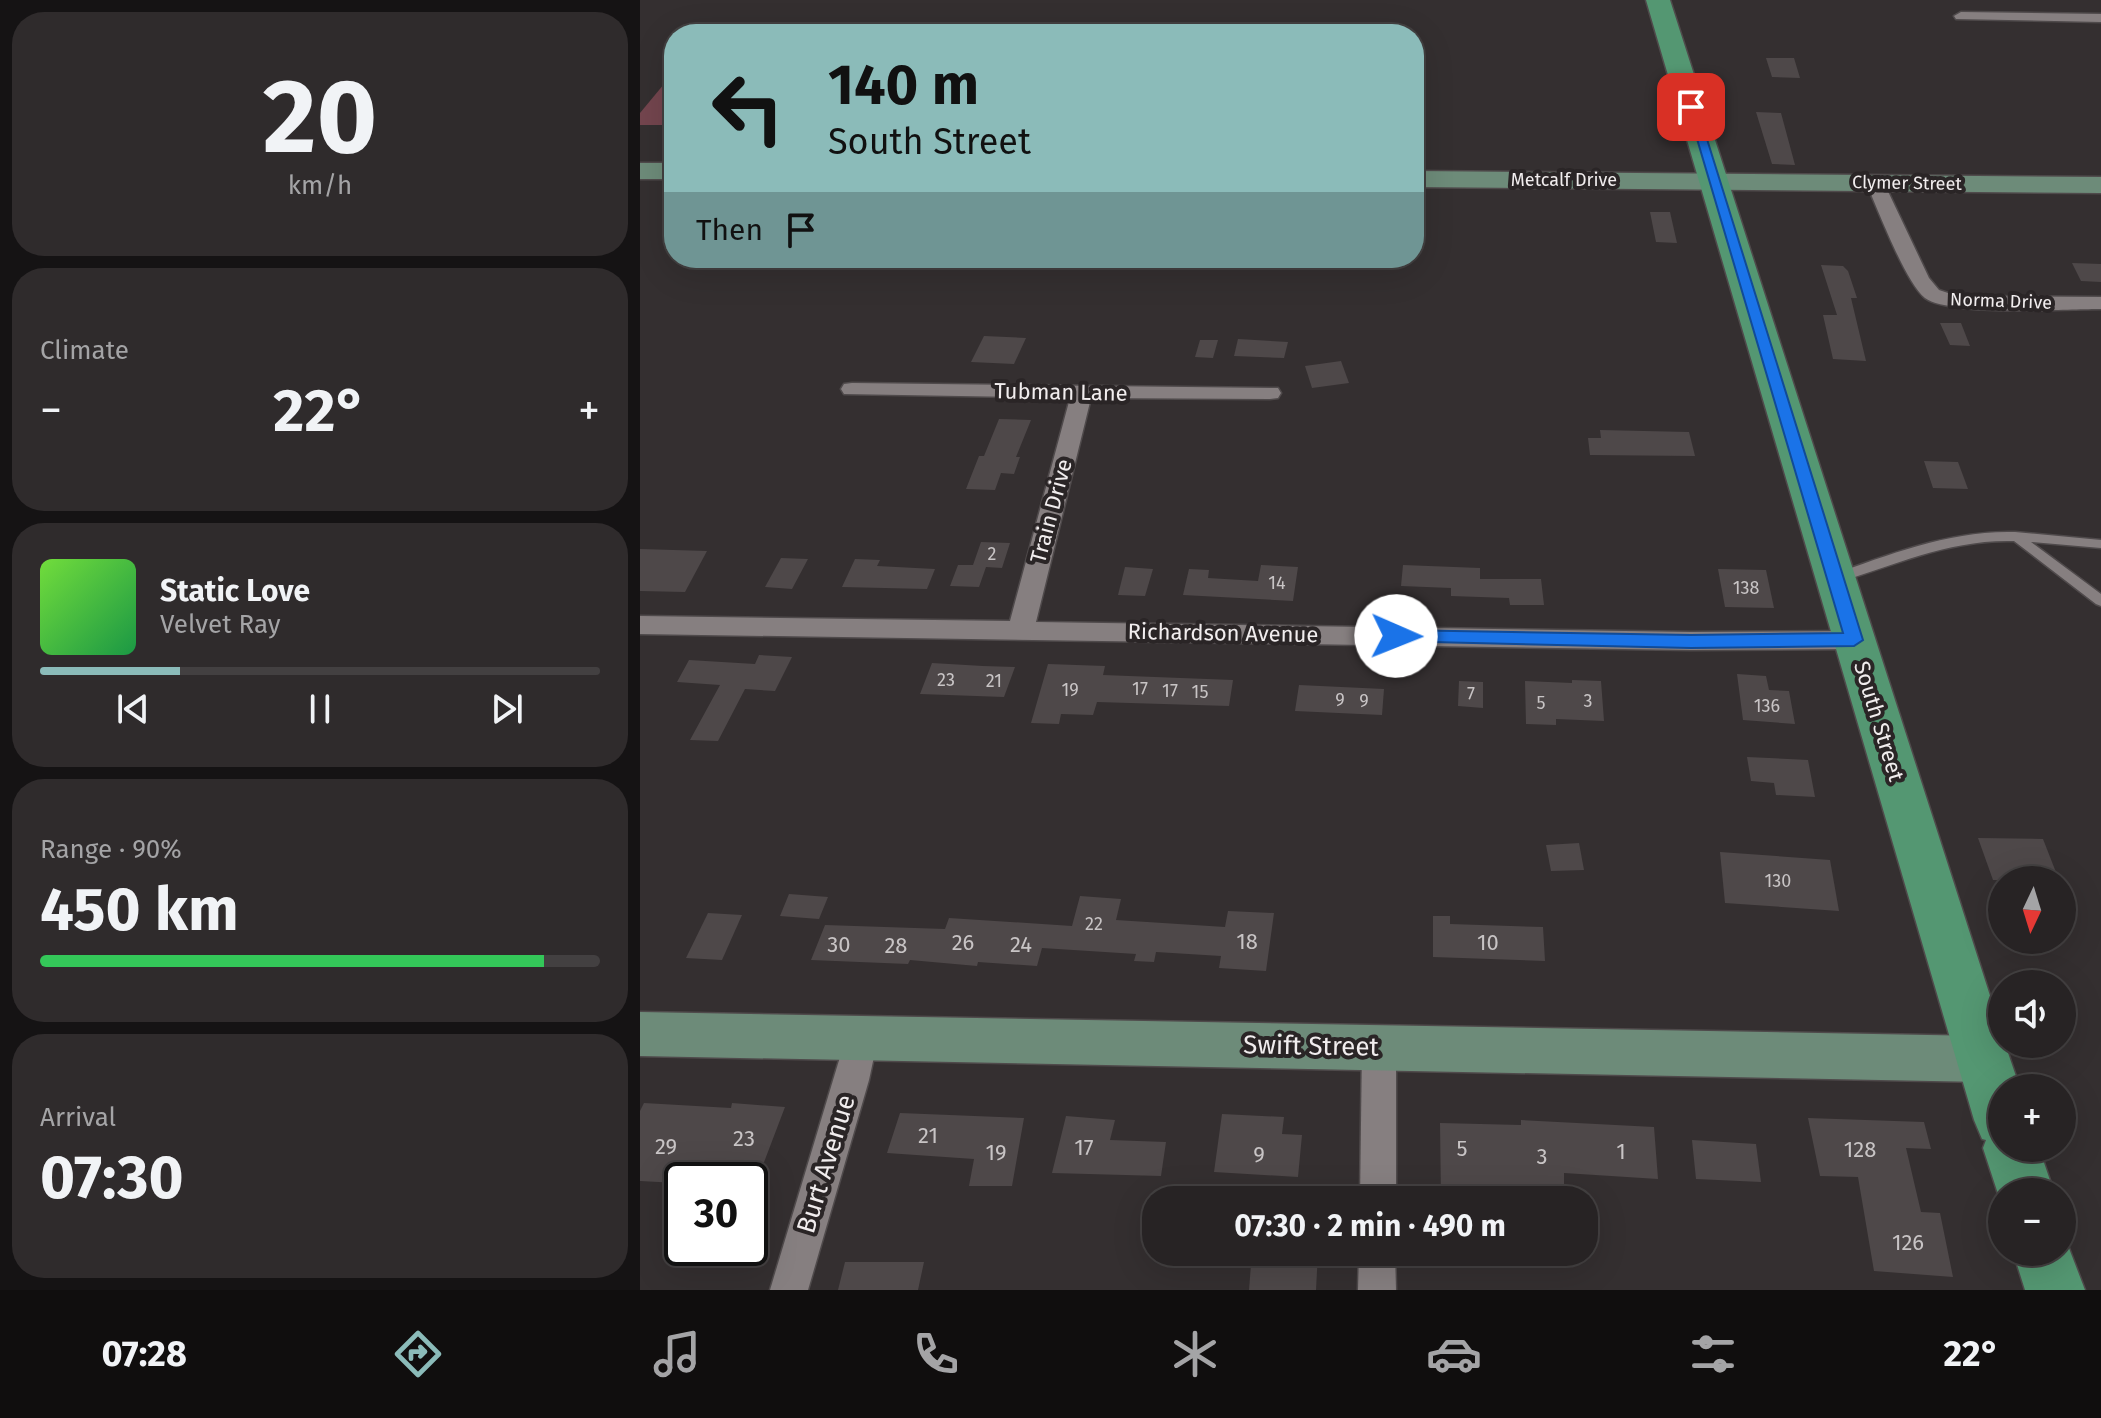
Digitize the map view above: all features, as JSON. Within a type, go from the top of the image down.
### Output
[{"type":"main road","name":"South Street","points":[[1658,0],[1988,1075]]},
{"type":"main road","points":[[2047,1266],[2055,1290]]},
{"type":"street","points":[[1961,16],[2101,18]]},
{"type":"street","points":[[640,171],[664,171]]},
{"type":"street","name":"Metcalf Drive","points":[[1424,179],[1714,182]]},
{"type":"street","name":"Clymer Street","points":[[1714,182],[2101,185]]},
{"type":"street","name":"Norma Drive","points":[[1875,183],[1920,279],[1937,297],[1955,302],[2101,303]]},
{"type":"street","name":"Tubman Lane","points":[[852,389],[1270,393]]},
{"type":"street","name":"Train Drive","points":[[1021,630],[1082,392]]},
{"type":"street","name":"Richardson Avenue","points":[[640,625],[1691,641],[1854,640]]},
{"type":"street","name":"Swift Street","points":[[640,1034],[1983,1059]]},
{"type":"street","name":"Burt Avenue","points":[[789,1290],[852,1080],[861,1038]]},
{"type":"street","points":[[1378,1186],[1379,1047]]},
{"type":"street","points":[[1377,1266],[1377,1290]]},
{"type":"lane","points":[[1836,578],[1934,546],[2003,536],[2066,544],[2101,544]]},
{"type":"lane","points":[[2017,538],[2101,601]]},
{"type":"shaded area","points":[[664,84],[664,125],[640,125],[640,113]]},
{"type":"building","points":[[1766,58],[1794,58],[1800,78],[1772,77]]},
{"type":"building","points":[[1756,112],[1781,113],[1795,165],[1772,164]]},
{"type":"building","points":[[1650,212],[1670,212],[1677,243],[1656,242]]},
{"type":"building","points":[[2072,263],[2101,264],[2101,282],[2081,281]]},
{"type":"building","points":[[1821,265],[1843,266],[1848,271],[1857,298],[1851,298],[1866,361],[1833,359],[1823,315],[1837,315]]},
{"type":"building","points":[[1940,323],[1961,323],[1970,346],[1950,345]]},
{"type":"building","points":[[984,336],[1026,338],[1014,364],[971,362]]},
{"type":"building","points":[[1238,339],[1288,342],[1284,358],[1234,356]]},
{"type":"building","points":[[1200,340],[1218,340],[1213,358],[1195,357]]},
{"type":"building","points":[[1341,361],[1349,383],[1312,388],[1305,366]]},
{"type":"building","points":[[999,419],[1031,420],[1016,457],[1020,457],[1014,474],[1001,473],[995,490],[966,489],[979,456],[984,456]]},
{"type":"building","points":[[1600,430],[1689,432],[1695,456],[1590,455],[1588,438],[1601,438]]},
{"type":"building","points":[[1924,461],[1958,462],[1968,489],[1933,488]]},
{"type":"building","points":[[981,542],[1010,543],[1002,568],[986,567],[979,587],[950,586],[958,565],[973,565]]},
{"type":"building","points":[[640,549],[707,551],[685,592],[640,591]]},
{"type":"building","points":[[781,558],[808,559],[792,589],[765,587]]},
{"type":"building","points":[[855,559],[880,560],[877,566],[935,569],[927,589],[842,587]]},
{"type":"building","points":[[1261,565],[1298,567],[1293,601],[1183,595],[1189,569],[1209,570],[1208,578],[1258,581]]},
{"type":"building","points":[[1403,565],[1480,568],[1480,579],[1541,579],[1544,605],[1510,605],[1509,598],[1451,596],[1451,588],[1401,586]]},
{"type":"building","points":[[1125,567],[1153,569],[1145,596],[1118,595]]},
{"type":"building","points":[[1718,569],[1766,570],[1774,608],[1725,607]]},
{"type":"building","points":[[759,655],[792,657],[775,691],[745,689],[718,741],[690,740],[720,685],[677,682],[689,660],[755,664]]},
{"type":"building","points":[[932,663],[1015,667],[1004,697],[920,694]]},
{"type":"building","points":[[1048,664],[1105,666],[1103,675],[1233,680],[1229,706],[1097,702],[1093,715],[1061,714],[1059,724],[1031,723]]},
{"type":"building","points":[[1737,674],[1766,676],[1769,690],[1789,691],[1795,724],[1743,720]]},
{"type":"building","points":[[1572,680],[1601,681],[1604,721],[1556,719],[1556,725],[1526,724],[1525,681],[1572,683]]},
{"type":"building","points":[[1459,681],[1483,682],[1483,708],[1458,706]]},
{"type":"building","points":[[1299,685],[1384,689],[1382,715],[1295,711]]},
{"type":"building","points":[[1747,757],[1808,760],[1815,797],[1776,795],[1774,783],[1751,781]]},
{"type":"building","points":[[1978,838],[2043,839],[2054,866],[1988,866]]},
{"type":"building","points":[[1579,843],[1584,870],[1551,871],[1546,845]]},
{"type":"building","points":[[1720,852],[1830,860],[1839,911],[1725,903]]},
{"type":"building","points":[[789,894],[828,897],[819,919],[780,916]]},
{"type":"building","points":[[1080,896],[1121,899],[1116,920],[1225,927],[1228,911],[1274,913],[1266,971],[1219,968],[1221,956],[1156,952],[1154,962],[1134,961],[1136,954],[1042,948],[1037,966],[978,962],[977,966],[910,960],[908,964],[811,960],[825,925],[945,929],[949,918],[1072,926]]},
{"type":"building","points":[[708,913],[742,915],[722,960],[686,958]]},
{"type":"building","points":[[1433,916],[1450,916],[1450,924],[1543,927],[1545,961],[1433,957]]},
{"type":"building","points":[[644,1103],[731,1108],[732,1103],[785,1107],[764,1162],[664,1162],[664,1182],[640,1181],[640,1111]]},
{"type":"building","points":[[900,1113],[1024,1118],[1012,1186],[969,1186],[974,1159],[887,1153]]},
{"type":"building","points":[[1222,1114],[1284,1117],[1282,1134],[1302,1135],[1298,1177],[1214,1172]]},
{"type":"building","points":[[1066,1116],[1115,1120],[1110,1140],[1166,1142],[1161,1176],[1052,1173]]},
{"type":"building","points":[[1808,1118],[1924,1122],[1931,1149],[1906,1148],[1921,1212],[1940,1213],[1953,1277],[1874,1271],[1858,1177],[1820,1176]]},
{"type":"building","points":[[1521,1120],[1654,1127],[1658,1179],[1564,1173],[1564,1186],[1441,1186],[1440,1123],[1521,1125]]},
{"type":"building","points":[[1692,1140],[1756,1144],[1761,1182],[1696,1179]]},
{"type":"building","points":[[845,1262],[924,1262],[918,1290],[838,1290]]},
{"type":"building","points":[[1251,1266],[1317,1266],[1316,1290],[1249,1290]]},
{"type":"route","points":[[1396,636],[1691,641],[1854,640],[1691,107]]}]
